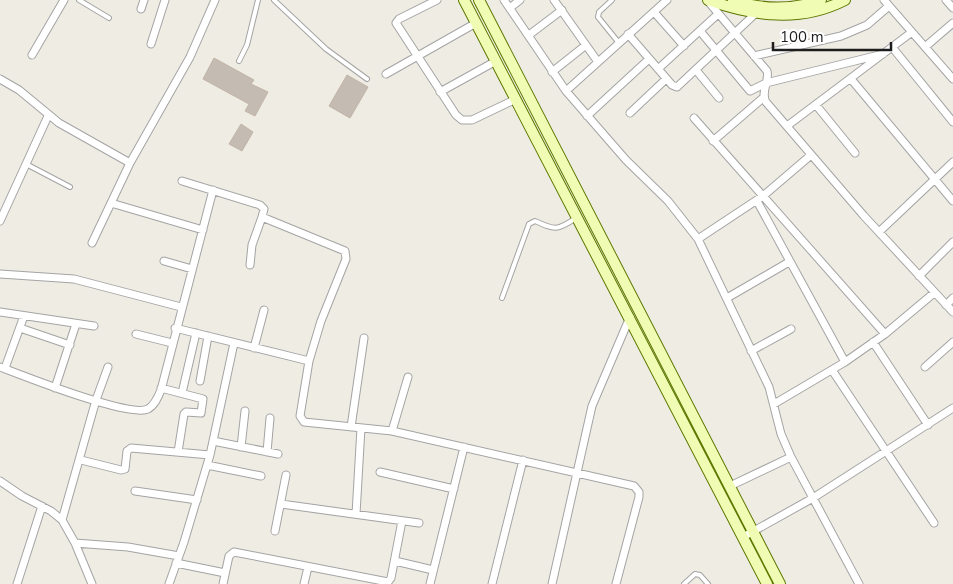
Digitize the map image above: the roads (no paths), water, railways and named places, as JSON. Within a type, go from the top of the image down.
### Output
[{"type":"main road","points":[[464,0],[767,584]]},
{"type":"main road","points":[[479,0],[780,584]]},
{"type":"main road","points":[[707,0],[743,5],[798,3],[821,0]]},
{"type":"main road","points":[[733,0],[755,14],[799,15],[819,11],[845,0]]},
{"type":"main road","points":[[623,304],[634,299]]},
{"type":"main road","points":[[689,432],[700,427]]},
{"type":"street","points":[[32,55],[64,0]]},
{"type":"street","points":[[141,9],[144,0]]},
{"type":"street","points":[[151,44],[165,0]]},
{"type":"street","points":[[92,243],[130,163],[190,57],[215,0]]},
{"type":"street","points":[[437,0],[399,19],[396,23],[456,115],[467,121],[516,98]]},
{"type":"street","points":[[504,0],[511,7],[566,91],[626,160],[668,201],[698,239],[769,387],[781,434],[791,457],[859,584]]},
{"type":"street","points":[[511,7],[520,0]]},
{"type":"street","points":[[554,0],[598,62]]},
{"type":"street","points":[[566,91],[667,0]]},
{"type":"street","points":[[707,0],[767,70],[763,98],[713,141]]},
{"type":"street","points":[[946,0],[953,7]]},
{"type":"street","points":[[754,56],[841,36],[867,25],[886,3],[953,79]]},
{"type":"street","points":[[529,35],[562,10]]},
{"type":"street","points":[[654,12],[684,46]]},
{"type":"street","points":[[658,70],[718,14]]},
{"type":"street","points":[[628,34],[672,86],[677,87],[736,34],[755,14]]},
{"type":"street","points":[[386,74],[476,23]]},
{"type":"street","points":[[925,48],[953,23]]},
{"type":"street","points":[[700,31],[748,90],[752,91],[766,83],[883,54]]},
{"type":"street","points":[[787,126],[912,32]]},
{"type":"street","points":[[552,72],[586,45]]},
{"type":"street","points":[[892,47],[953,122]]},
{"type":"street","points":[[587,116],[649,59]]},
{"type":"street","points":[[440,92],[496,61]]},
{"type":"street","points":[[696,70],[718,98]]},
{"type":"street","points":[[0,79],[19,90],[48,116],[130,163]]},
{"type":"street","points":[[630,113],[666,79]]},
{"type":"street","points":[[851,79],[934,181],[953,201]]},
{"type":"street","points":[[763,98],[879,232],[953,312]]},
{"type":"street","points":[[816,105],[856,153]]},
{"type":"street","points":[[0,221],[48,116]]},
{"type":"street","points":[[694,118],[760,198],[885,334]]},
{"type":"street","points":[[698,239],[760,198],[812,155]]},
{"type":"street","points":[[879,232],[953,162]]},
{"type":"street","points":[[182,181],[260,205],[264,208],[252,245],[250,265]]},
{"type":"street","points":[[24,316],[2,368],[55,388],[139,411],[154,405],[161,388],[175,328],[213,190]]},
{"type":"street","points":[[760,198],[789,262],[845,362]]},
{"type":"street","points":[[111,203],[203,230]]},
{"type":"street","points":[[262,217],[342,248],[347,255],[321,321],[309,361],[300,416],[301,421],[392,431],[628,484],[639,492],[639,497],[616,584]]},
{"type":"street","points":[[919,276],[953,242]]},
{"type":"street","points":[[164,261],[192,269]]},
{"type":"street","points":[[727,298],[789,262]]},
{"type":"street","points":[[0,274],[74,279],[181,307]]},
{"type":"street","points":[[774,404],[845,362],[885,334],[934,293]]},
{"type":"street","points":[[946,305],[953,298]]},
{"type":"street","points":[[254,348],[264,310]]},
{"type":"street","points":[[0,312],[94,326]]},
{"type":"street","points":[[552,584],[592,406],[630,317]]},
{"type":"street","points":[[55,388],[76,324]]},
{"type":"street","points":[[20,328],[70,344]]},
{"type":"street","points":[[175,328],[309,361]]},
{"type":"street","points":[[751,351],[791,329]]},
{"type":"street","points":[[182,393],[196,333]]},
{"type":"street","points":[[136,334],[172,342]]},
{"type":"street","points":[[200,381],[208,336]]},
{"type":"street","points":[[351,427],[364,338]]},
{"type":"street","points":[[873,342],[928,424]]},
{"type":"street","points":[[925,367],[953,342]]},
{"type":"street","points":[[169,584],[210,455],[234,343]]},
{"type":"street","points":[[62,520],[81,460],[96,400],[108,367]]},
{"type":"street","points":[[832,370],[934,524]]},
{"type":"street","points":[[392,431],[408,377]]},
{"type":"street","points":[[161,388],[203,399],[203,410],[199,414],[186,412],[184,414],[178,452]]},
{"type":"street","points":[[743,537],[814,498],[953,408]]},
{"type":"street","points":[[241,447],[245,411]]},
{"type":"street","points":[[268,452],[270,418]]},
{"type":"street","points":[[356,514],[361,428]]},
{"type":"street","points":[[213,441],[278,454]]},
{"type":"street","points":[[430,584],[464,447]]},
{"type":"street","points":[[81,460],[124,470],[129,449],[210,455]]},
{"type":"street","points":[[730,486],[791,457]]},
{"type":"street","points":[[492,584],[523,460]]},
{"type":"street","points":[[207,465],[261,476]]},
{"type":"street","points":[[380,472],[454,489]]},
{"type":"street","points":[[276,531],[286,475]]},
{"type":"street","points":[[0,481],[62,520],[75,543],[92,584]]},
{"type":"street","points":[[135,491],[197,500]]},
{"type":"street","points":[[281,504],[419,523]]},
{"type":"street","points":[[17,584],[42,506]]},
{"type":"street","points":[[223,584],[229,556],[234,552],[385,582],[391,578],[402,521]]},
{"type":"street","points":[[75,543],[128,546],[225,572]]},
{"type":"street","points":[[395,561],[433,570]]},
{"type":"street","points":[[304,584],[308,567]]},
{"type":"lane","points":[[79,0],[109,18]]},
{"type":"lane","points":[[240,61],[247,46],[258,0]]},
{"type":"lane","points":[[274,0],[326,49],[367,79]]},
{"type":"lane","points":[[612,0],[599,12],[598,18],[620,43]]},
{"type":"lane","points":[[26,164],[70,188]]},
{"type":"lane","points":[[502,298],[531,222],[535,221],[555,229],[563,227],[577,217]]},
{"type":"lane","points":[[684,584],[692,576],[698,574],[708,584]]}]
